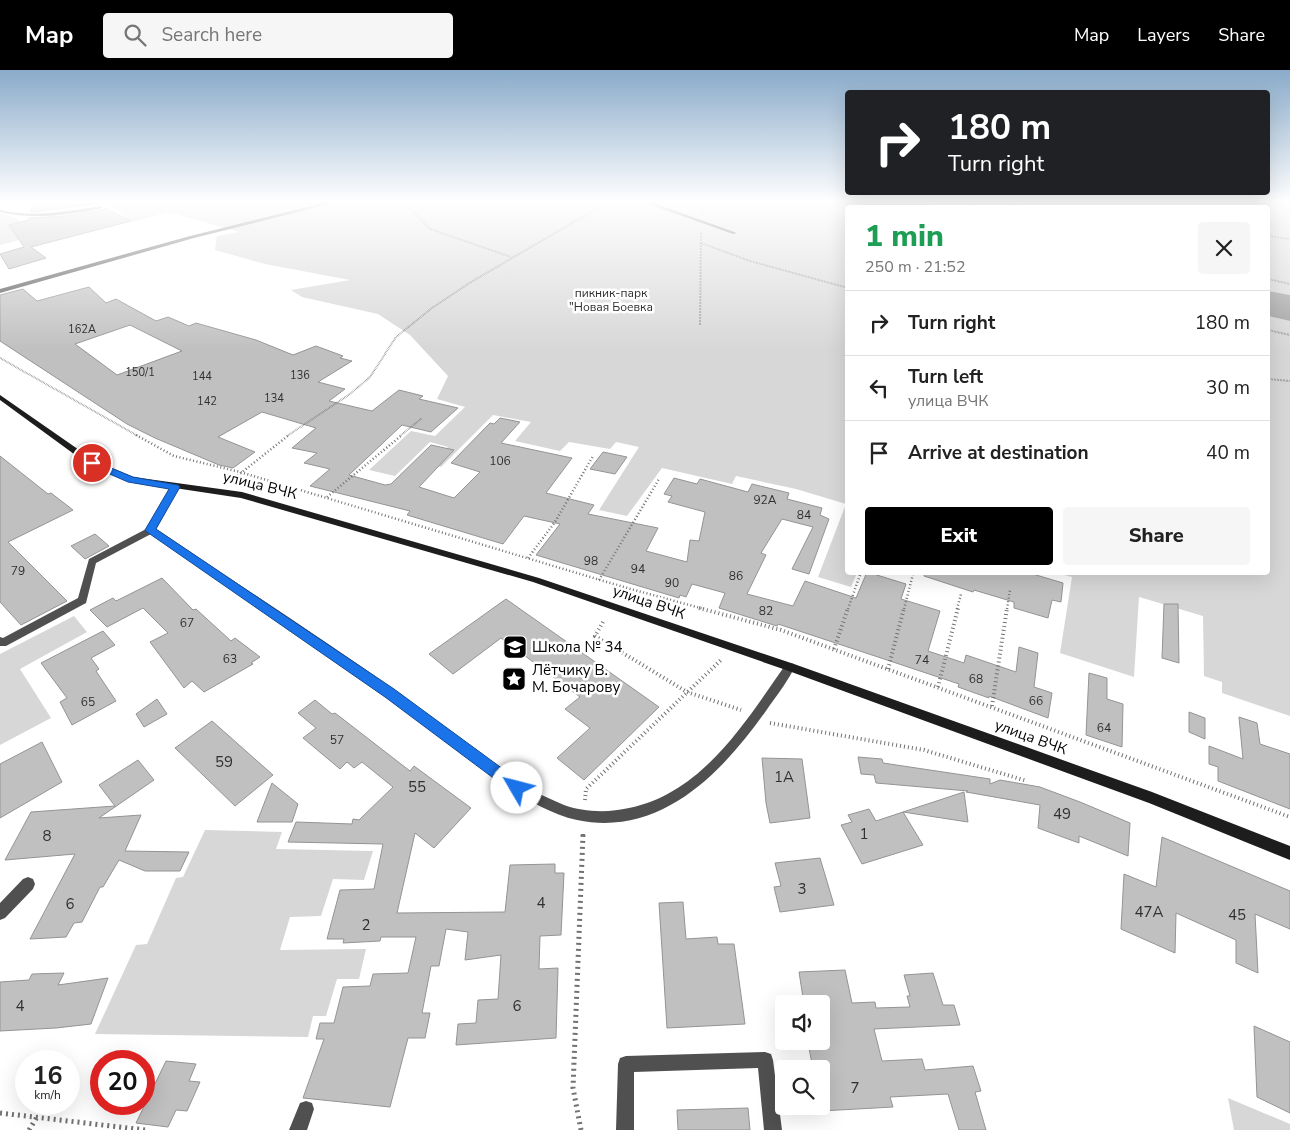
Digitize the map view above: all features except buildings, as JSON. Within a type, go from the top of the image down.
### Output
[{"type":"main road","name":"улица ВЧК","points":[[0,397],[92,463],[131,480],[242,495],[536,580],[790,668],[1152,798],[1290,853]]},
{"type":"lane","points":[[0,291],[144,250]]},
{"type":"lane","points":[[0,641],[2,643],[82,600],[92,561],[151,530],[175,487]]},
{"type":"lane","points":[[151,530],[390,693],[517,788],[559,809],[583,816],[612,817],[647,809],[677,795],[700,781],[740,738],[790,668]]},
{"type":"lane","points":[[0,913],[28,884]]},
{"type":"lane","points":[[625,1130],[626,1064],[764,1060],[773,1130]]},
{"type":"lane","points":[[298,1130],[306,1109]]},
{"type":"path","points":[[491,250],[512,258]]},
{"type":"path","points":[[220,491],[276,443],[350,394],[370,376],[396,337],[432,308],[471,282],[525,250]]},
{"type":"path","points":[[700,325],[701,250]]},
{"type":"path","points":[[721,250],[750,261],[845,287]]},
{"type":"path","points":[[1270,280],[1290,284]]},
{"type":"path","points":[[1270,330],[1290,335]]},
{"type":"path","points":[[0,358],[174,456],[240,472],[599,580],[781,630],[1290,817]]},
{"type":"path","points":[[1270,378],[1290,381]]},
{"type":"path","points":[[327,498],[422,418]]},
{"type":"path","points":[[528,558],[555,522],[593,456]]},
{"type":"path","points":[[599,580],[660,479]]},
{"type":"path","points":[[834,649],[860,575]]},
{"type":"path","points":[[888,669],[913,575]]},
{"type":"path","points":[[992,706],[1010,590]]},
{"type":"path","points":[[938,687],[961,594]]},
{"type":"path","points":[[603,622],[595,636],[687,692],[749,714]]},
{"type":"path","points":[[580,1130],[573,1088],[583,816],[586,789],[721,660]]},
{"type":"path","points":[[764,720],[778,726],[924,750],[1027,781]]},
{"type":"path","points":[[0,1113],[145,1130]]},
{"type":"path","points":[[29,1130],[37,1117]]},
{"type":"green space","name":"пикник-парк \"Новая Боевка","points":[[217,250],[845,250],[845,504],[796,489],[736,476],[732,484],[662,468],[627,516],[599,510],[639,447],[616,442],[610,449],[569,442],[560,451],[515,441],[531,422],[493,415],[441,467],[431,464],[448,447],[430,442],[395,476],[369,470],[411,431],[435,436],[465,407],[437,399],[448,376],[410,335],[378,314],[302,297],[291,290],[350,280],[265,264]]},
{"type":"green space","points":[[1270,250],[1290,250],[1290,295],[1270,291]]},
{"type":"green space","points":[[1270,316],[1290,321],[1290,716],[1222,693],[1222,682],[1204,676],[1203,616],[1139,597],[1134,677],[1060,653],[1072,577],[1064,575],[1270,575]]},
{"type":"green space","name":"пикник-парк \"Новая Боевка","points":[[845,507],[845,575],[856,575],[851,587],[818,577]]},
{"type":"green space","points":[[74,616],[87,632],[20,669],[51,718],[0,745],[0,654]]},
{"type":"green space","points":[[205,830],[282,832],[276,849],[373,851],[364,880],[333,879],[321,916],[290,917],[280,950],[366,949],[359,979],[337,979],[326,1016],[313,1016],[308,1037],[95,1034],[136,945],[147,944],[176,878],[183,877]]},
{"type":"green space","points":[[1228,1098],[1290,1124],[1290,1130],[1234,1130]]},
{"type":"shaded area","points":[[1270,291],[1290,295],[1290,321],[1270,316]]},
{"type":"place","name":"Школа № 34","points":[[515,647]]},
{"type":"place","name":"Лётчику В. М. Бочарову","points":[[514,679]]},
{"type":"route","points":[[92,463],[131,480],[175,487],[151,530],[390,693],[517,788]]}]
